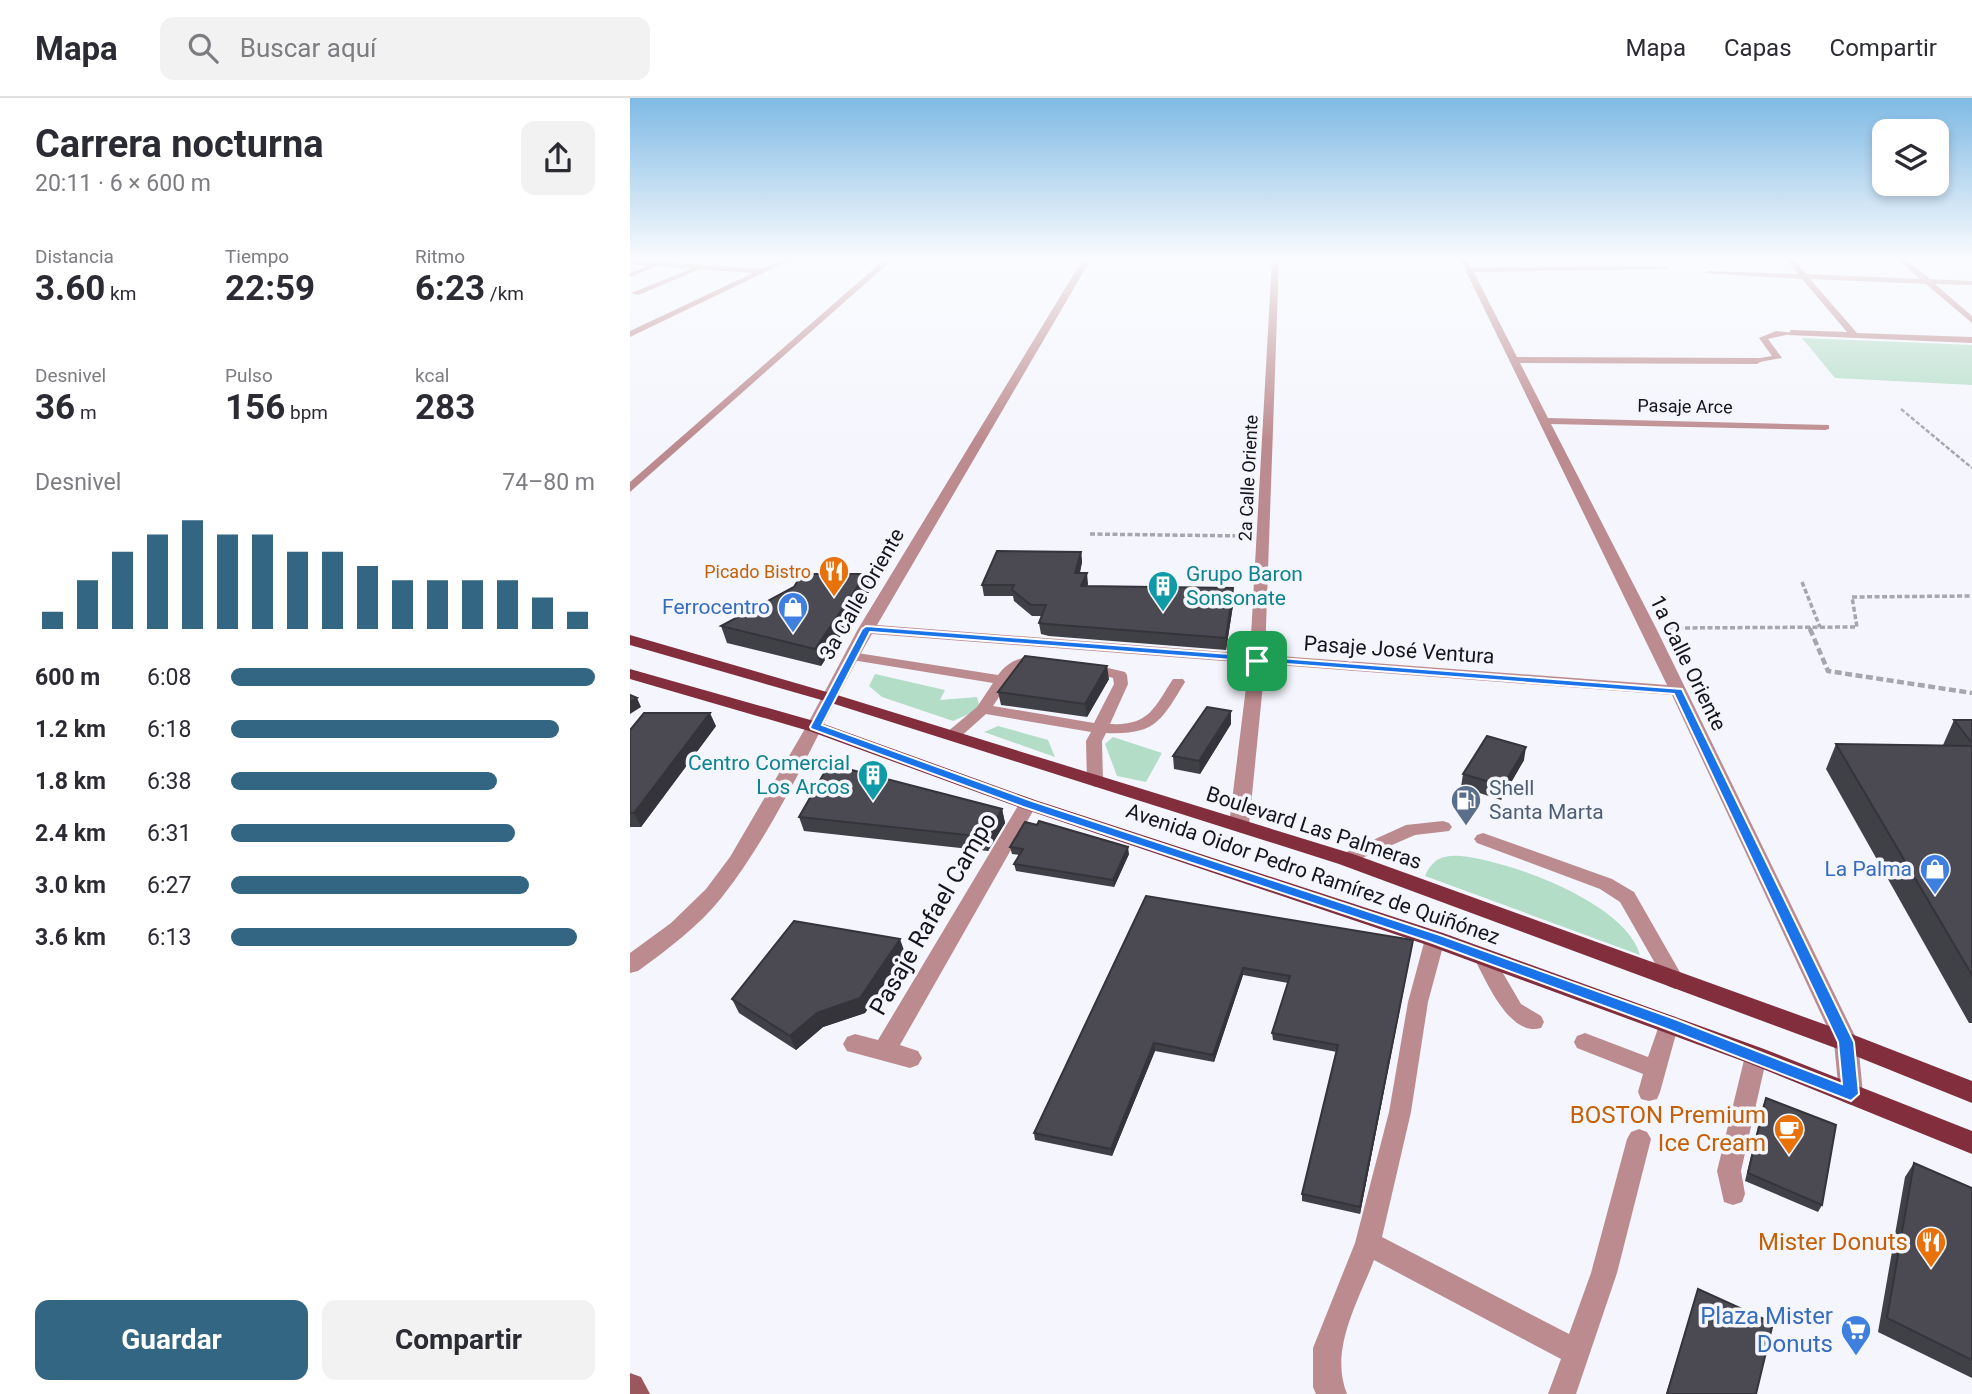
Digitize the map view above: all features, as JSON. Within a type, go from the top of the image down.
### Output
[{"type":"main road","name":"Boulevard Las Palmeras","points":[[630,640],[831,698],[1346,859],[1846,1042],[1972,1092]]},
{"type":"main road","name":"Avenida Oidor Pedro Ramírez de Quiñónez","points":[[630,674],[815,727],[1028,804],[1435,939],[1756,1056],[1972,1143]]},
{"type":"street","points":[[634,331],[659,319]]},
{"type":"street","points":[[630,488],[821,319]]},
{"type":"street","name":"3a Calle Oriente","points":[[630,965],[679,929],[713,894],[737,861],[815,727],[866,629],[1051,319]]},
{"type":"street","name":"2a Calle Oriente","points":[[1239,825],[1257,661],[1272,319]]},
{"type":"street","name":"1a Calle Oriente","points":[[1494,319],[1648,628],[1846,1042],[1851,1094]]},
{"type":"street","points":[[1840,319],[1854,335]]},
{"type":"street","points":[[1791,333],[1972,340]]},
{"type":"street","points":[[1514,360],[1757,361]]},
{"type":"street","name":"Pasaje Arce","points":[[1546,421],[1825,427]]},
{"type":"street","name":"Pasaje José Ventura","points":[[866,629],[1257,661],[1678,691]]},
{"type":"street","name":"Pasaje Rafael Campo","points":[[884,1051],[1028,804]]},
{"type":"street","points":[[855,1044],[910,1059]]},
{"type":"street","points":[[630,1388],[634,1394]]},
{"type":"lane","points":[[1757,361],[1778,358],[1763,338],[1776,333],[1791,333]]},
{"type":"lane","points":[[851,656],[1001,680]]},
{"type":"lane","points":[[952,736],[983,709],[1011,666],[1020,661],[1110,671],[1120,675],[1121,684],[1098,728],[1092,757],[1096,782]]},
{"type":"lane","points":[[983,709],[1098,728],[1136,729],[1151,721],[1178,682]]},
{"type":"lane","points":[[1346,859],[1412,829],[1443,827]]},
{"type":"lane","points":[[1483,839],[1606,884],[1627,897],[1675,981]]},
{"type":"lane","points":[[1333,1394],[1327,1387],[1327,1348],[1368,1243],[1400,1112],[1418,1002],[1435,939]]},
{"type":"lane","points":[[1483,956],[1514,1010],[1534,1022]]},
{"type":"lane","points":[[1649,1092],[1669,1023]]},
{"type":"lane","points":[[1585,1042],[1656,1069]]},
{"type":"lane","points":[[1733,1194],[1729,1171],[1756,1056]]},
{"type":"lane","points":[[1562,1394],[1605,1273],[1639,1139]]},
{"type":"lane","points":[[1368,1243],[1577,1353]]},
{"type":"path","points":[[1901,409],[1972,468]]},
{"type":"path","points":[[1090,534],[1263,536]]},
{"type":"path","points":[[1802,582],[1820,627]]},
{"type":"path","points":[[1648,628],[1857,627],[1852,597],[1972,596]]},
{"type":"path","points":[[1809,627],[1828,671],[1972,693]]},
{"type":"green space","points":[[1802,338],[1972,345],[1972,385],[1835,378]]},
{"type":"green space","points":[[875,674],[945,690],[940,700],[977,697],[980,709],[953,721],[882,697],[869,686]]},
{"type":"green space","points":[[998,726],[1048,740],[1055,757],[984,732]]},
{"type":"green space","points":[[1113,737],[1162,753],[1146,782],[1117,776],[1105,744]]},
{"type":"green space","points":[[1461,856],[1508,866],[1564,888],[1590,902],[1613,918],[1630,936],[1640,955],[1425,876],[1439,859]]},
{"type":"building","points":[[997,551],[1081,552],[1075,573],[1087,573],[1081,586],[1233,588],[1226,638],[1039,623],[1046,605],[1031,605],[1012,590],[1014,585],[982,585]]},
{"type":"building","points":[[802,574],[866,574],[815,649],[721,626],[794,587]]},
{"type":"building","points":[[1025,656],[1107,666],[1085,704],[998,692]]},
{"type":"building","points":[[1207,707],[1231,711],[1199,761],[1173,756]]},
{"type":"building","points":[[644,713],[710,713],[634,813],[630,813],[630,730]]},
{"type":"building","points":[[1954,720],[1972,720],[1972,743]]},
{"type":"building","points":[[1487,736],[1526,747],[1503,786],[1463,774]]},
{"type":"building","points":[[1836,744],[1972,746],[1972,975]]},
{"type":"building","name":"Centro Comercial Los Arcos","points":[[827,768],[848,769],[1002,809],[985,837],[799,817]]},
{"type":"building","points":[[1039,821],[1128,847],[1113,880],[1014,864],[1023,849],[1010,847],[1025,822],[1037,825]]},
{"type":"building","points":[[1146,896],[1413,940],[1360,1207],[1302,1194],[1338,1045],[1272,1033],[1290,976],[1243,968],[1213,1055],[1154,1043],[1111,1149],[1034,1133]]},
{"type":"building","points":[[794,921],[900,939],[860,998],[817,1013],[790,1036],[732,999]]},
{"type":"building","name":"BOSTON Premium Ice Cream","points":[[1766,1098],[1836,1125],[1822,1205],[1748,1173]]},
{"type":"building","name":"Mister Donuts","points":[[1914,1163],[1972,1188],[1972,1360],[1887,1318]]},
{"type":"building","points":[[1698,1289],[1773,1323],[1756,1394],[1667,1394]]},
{"type":"place","name":"Picado Bistro","points":[[834,598]]},
{"type":"place","name":"Grupo Baron Sonsonate","points":[[1163,613]]},
{"type":"place","name":"Ferrocentro","points":[[793,634]]},
{"type":"place","name":"Centro Comercial Los Arcos","points":[[873,802]]},
{"type":"place","name":"Shell Santa Marta","points":[[1466,827]]},
{"type":"place","name":"La Palma","points":[[1935,896]]},
{"type":"place","name":"BOSTON Premium Ice Cream","points":[[1789,1156]]},
{"type":"place","name":"Mister Donuts","points":[[1931,1269]]},
{"type":"place","name":"Plaza Mister Donuts","points":[[1856,1357]]},
{"type":"route","points":[[866,629],[1257,661],[1678,691],[1846,1042],[1851,1094],[1669,1023],[1435,939],[1028,804],[815,727],[866,629]]}]
